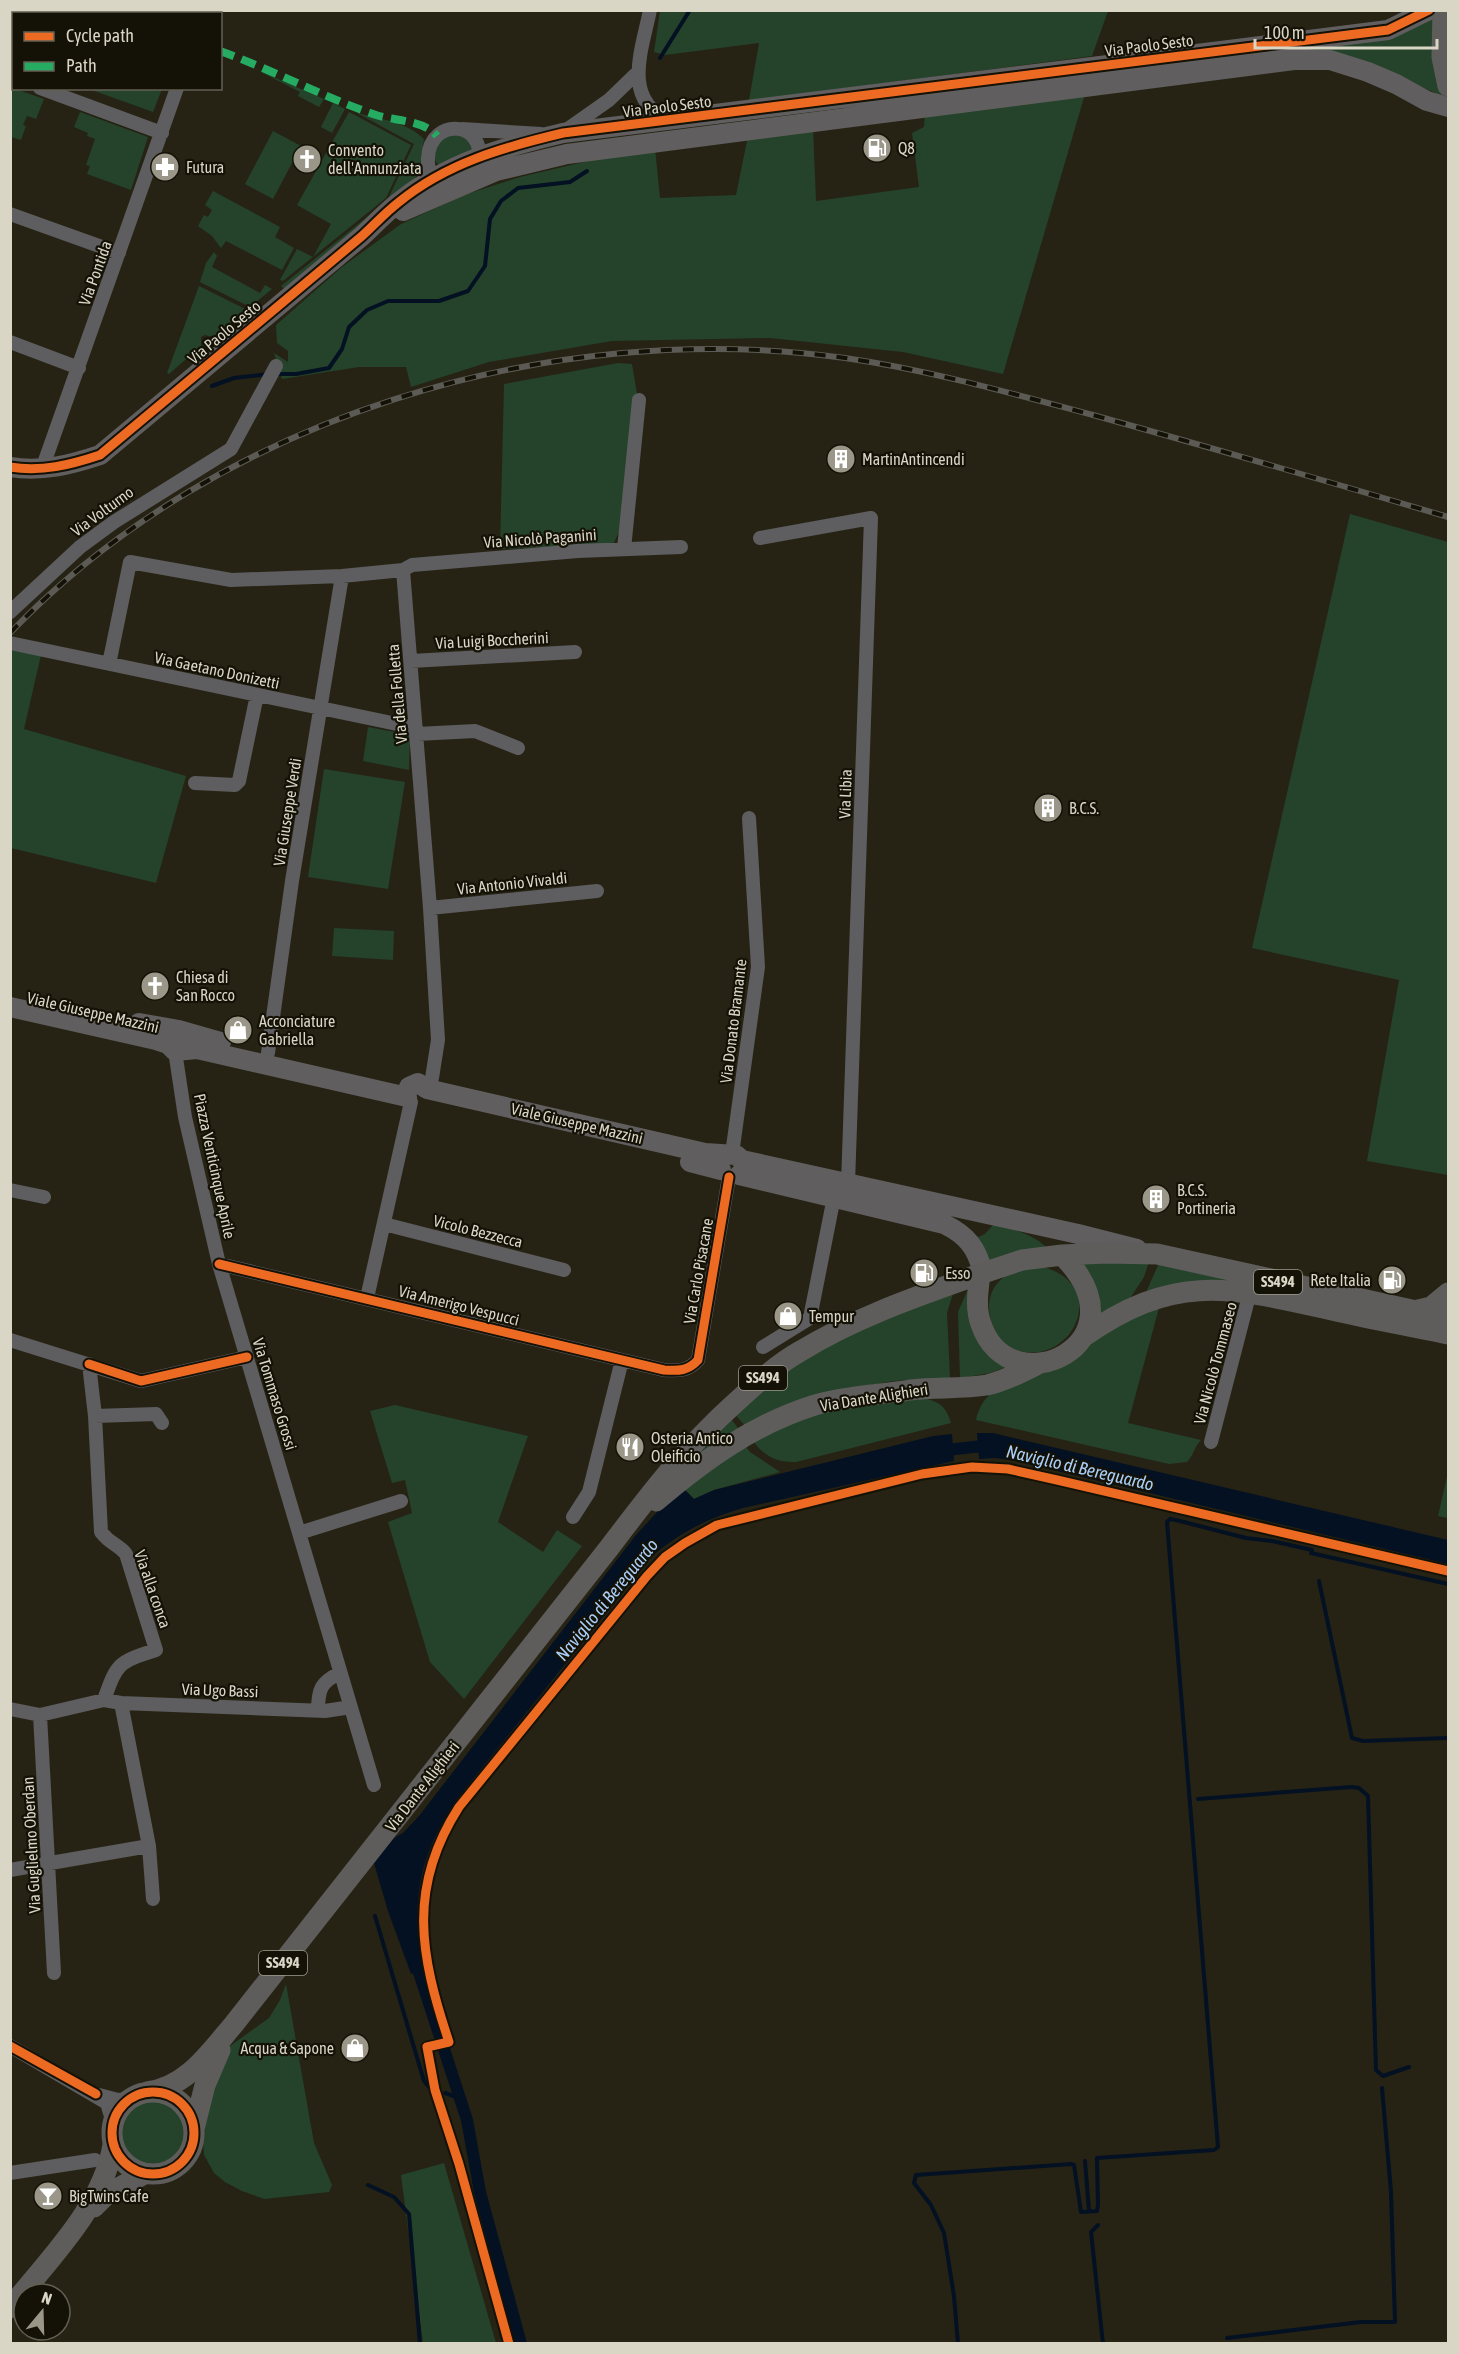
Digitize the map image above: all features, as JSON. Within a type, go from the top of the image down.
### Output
[{"type":"main road","points":[[1443,10],[1442,57],[1449,86]]},
{"type":"main road","name":"Viale Giuseppe Mazzini","points":[[1038,1364],[1009,1357],[1001,1352],[986,1335],[978,1312],[982,1273],[1022,1260],[1106,1253],[1157,1254],[1449,1318]]},
{"type":"main road","name":"Viale Giuseppe Mazzini","points":[[1060,1256],[1082,1279],[1090,1301],[1089,1325],[1083,1337]]},
{"type":"main road","name":"Via Dante Alighieri","points":[[138,2096],[163,2090],[179,2081],[202,2062],[331,1903],[662,1477],[690,1445],[754,1385],[797,1353],[884,1308],[982,1273]]},
{"type":"main road","name":"SS494","points":[[1038,1364],[1068,1354],[1083,1337],[1125,1310],[1160,1297],[1200,1290],[1250,1292],[1449,1335]]},
{"type":"main road","points":[[1414,1311],[1431,1307],[1449,1293]]},
{"type":"main road","name":"Via Dante Alighieri","points":[[609,1548],[653,1503],[710,1457],[735,1441],[782,1418],[817,1405],[860,1398],[914,1390],[987,1385],[1038,1364]]},
{"type":"main road","name":"Via Dante Alighieri","points":[[144,2174],[164,2173],[174,2169],[190,2152],[205,2085],[234,2024]]},
{"type":"main road","points":[[144,2174],[131,2168],[120,2158],[113,2145],[111,2134],[116,2114],[138,2096],[158,2092],[178,2101],[186,2109],[194,2129]]},
{"type":"main road","points":[[10,2308],[77,2224],[100,2188],[110,2166],[113,2145]]},
{"type":"main road","name":"SS494","points":[[77,2224],[106,2195],[144,2174]]},
{"type":"street","points":[[650,10],[638,72],[642,97],[652,113],[669,121]]},
{"type":"street","name":"Via Paolo Sesto","points":[[10,467],[42,469],[70,465],[100,455],[362,236],[399,201],[434,178],[480,156],[510,146],[563,133],[1388,30],[1429,10]]},
{"type":"street","name":"Via Paolo Sesto","points":[[362,236],[408,208],[496,171],[567,154],[1294,60],[1330,60],[1368,72],[1427,101],[1449,107]]},
{"type":"street","points":[[563,133],[609,100],[638,72]]},
{"type":"street","points":[[45,90],[162,133]]},
{"type":"street","name":"Via Pontida","points":[[42,469],[176,90]]},
{"type":"street","points":[[462,129],[477,141],[480,156],[476,171],[462,185],[434,178],[429,171],[431,143],[444,131],[462,129]]},
{"type":"street","name":"Via Paolo Sesto","points":[[462,129],[563,133]]},
{"type":"street","points":[[10,214],[119,253]]},
{"type":"street","points":[[10,342],[79,368]]},
{"type":"street","name":"Via Volturno","points":[[10,612],[80,547],[146,500],[226,453],[236,441],[276,366]]},
{"type":"street","points":[[624,549],[639,400]]},
{"type":"street","name":"Via Libia","points":[[760,538],[871,518],[841,1190]]},
{"type":"street","name":"Via Nicolò Paganini","points":[[403,570],[412,565],[624,549],[681,547]]},
{"type":"street","points":[[109,663],[130,562],[231,580],[342,576],[403,570]]},
{"type":"street","name":"Via della Folletta","points":[[367,1298],[416,1095],[432,1078],[438,1040],[430,908],[403,570]]},
{"type":"street","name":"Via Giuseppe Verdi","points":[[268,1053],[292,881],[342,576]]},
{"type":"street","name":"Via Gaetano Donizetti","points":[[10,643],[320,708],[416,731],[475,731],[518,748]]},
{"type":"street","name":"Via Luigi Boccherini","points":[[411,661],[575,652]]},
{"type":"street","points":[[195,783],[235,785],[239,780],[257,695]]},
{"type":"street","name":"Via Donato Bramante","points":[[732,1165],[758,968],[750,818]]},
{"type":"street","name":"Via Antonio Vivaldi","points":[[430,908],[597,891]]},
{"type":"street","name":"Viale Giuseppe Mazzini","points":[[10,994],[197,1049],[416,1095],[841,1190],[1016,1221],[1157,1254]]},
{"type":"street","name":"Viale Giuseppe Mazzini","points":[[10,1006],[178,1043],[268,1053],[416,1095]]},
{"type":"street","name":"Piazza Venticinque Aprile","points":[[178,1043],[185,1117],[219,1264]]},
{"type":"street","name":"Via Carlo Pisacane","points":[[691,1367],[698,1360],[732,1165]]},
{"type":"street","points":[[10,1190],[44,1197]]},
{"type":"street","points":[[763,1347],[810,1318],[841,1190]]},
{"type":"street","name":"Viale Giuseppe Mazzini","points":[[841,1190],[951,1228],[967,1238],[973,1245],[982,1273]]},
{"type":"street","name":"Viale Giuseppe Mazzini","points":[[1016,1221],[1040,1237],[1060,1256]]},
{"type":"street","name":"Vicolo Bezzecca","points":[[384,1224],[564,1270]]},
{"type":"street","name":"Via Amerigo Vespucci","points":[[219,1264],[664,1370],[681,1371],[691,1367]]},
{"type":"street","name":"Via Tommaso Grossi","points":[[219,1264],[374,1785]]},
{"type":"street","name":"Via Nicolò Tommaseo","points":[[1211,1442],[1250,1292]]},
{"type":"street","points":[[10,1340],[141,1380],[247,1357]]},
{"type":"street","points":[[573,1517],[589,1492],[622,1360]]},
{"type":"street","name":"Via alla conca","points":[[89,1364],[95,1416],[101,1532],[108,1542],[122,1549],[126,1554],[156,1650],[120,1664],[112,1677],[104,1700]]},
{"type":"street","points":[[95,1416],[156,1414],[162,1423]]},
{"type":"street","points":[[299,1533],[401,1501]]},
{"type":"street","points":[[318,1711],[318,1697],[326,1680],[340,1673]]},
{"type":"street","points":[[10,1709],[40,1715],[104,1700]]},
{"type":"street","name":"Via Ugo Bassi","points":[[104,1700],[121,1703],[318,1711],[351,1707]]},
{"type":"street","points":[[121,1703],[149,1846],[153,1899]]},
{"type":"street","name":"Via Guglielmo Oberdan","points":[[40,1715],[54,1973]]},
{"type":"street","points":[[10,1870],[149,1846]]},
{"type":"street","points":[[10,2046],[96,2094],[107,2103],[113,2123]]},
{"type":"street","points":[[96,2094],[118,2100],[138,2096]]},
{"type":"street","points":[[10,2173],[95,2160]]},
{"type":"green space","points":[[12,11],[100,12],[12,12],[12,70],[11,70]]},
{"type":"green space","points":[[660,11],[1108,11],[1092,56],[749,100],[759,43],[665,55],[654,52]]},
{"type":"green space","points":[[1436,14],[1435,54],[1444,97],[1376,69],[1343,58],[1305,50]]},
{"type":"green space","points":[[257,70],[324,99],[319,107],[298,96],[300,92]]},
{"type":"green space","points":[[10,87],[12,90],[44,99],[36,119],[27,116],[21,140],[11,137]]},
{"type":"green space","points":[[92,90],[162,90],[153,112]]},
{"type":"green space","points":[[1085,94],[1003,374],[903,352],[770,338],[612,341],[489,362],[411,387],[406,367],[359,367],[282,379],[274,353],[288,362],[288,351],[277,343],[276,325],[342,267],[401,224],[464,195],[520,177],[618,154],[655,148],[660,198],[736,195],[748,136],[813,127],[816,201],[919,187],[912,133],[924,127],[925,113]]},
{"type":"green space","points":[[333,103],[345,109],[332,133],[321,127]]},
{"type":"green space","points":[[80,112],[148,137],[131,190],[87,174],[90,166],[86,165],[95,139],[74,127]]},
{"type":"green space","points":[[349,112],[411,145],[386,198],[313,257],[331,224],[297,205]]},
{"type":"green space","points":[[357,113],[401,125],[424,139],[420,167],[413,183],[285,290],[281,286],[387,201],[414,144]]},
{"type":"green space","points":[[273,131],[301,146],[273,199],[245,184]]},
{"type":"green space","points":[[444,134],[466,137],[475,151],[439,166],[434,159],[436,141]]},
{"type":"green space","points":[[213,191],[280,227],[275,237],[294,248],[282,270],[226,241],[221,248],[212,236],[198,226],[204,215],[208,217],[212,210],[205,205]]},
{"type":"green space","points":[[297,249],[313,257],[283,281],[280,280]]},
{"type":"green space","points":[[214,252],[217,256],[212,267],[260,293],[265,285],[272,289],[250,307],[200,282],[206,263]]},
{"type":"green space","points":[[199,286],[247,310],[213,337],[205,335],[201,337],[201,346],[169,374],[167,373]]},
{"type":"green space","points":[[618,363],[632,364],[637,394],[619,532],[613,544],[500,549],[504,384]]},
{"type":"green space","points":[[1350,514],[1448,542],[1448,1175],[1367,1161],[1399,980],[1252,948]]},
{"type":"green space","points":[[11,650],[41,655],[24,729],[186,776],[156,883],[11,848]]},
{"type":"green space","points":[[368,727],[410,735],[409,770],[363,761]]},
{"type":"green space","points":[[324,769],[405,782],[388,889],[308,877]]},
{"type":"green space","points":[[334,928],[394,931],[393,960],[332,956]]},
{"type":"green space","points":[[993,1225],[1028,1235],[1047,1248],[986,1265],[976,1238],[985,1234]]},
{"type":"green space","points":[[1078,1261],[1149,1262],[1144,1277],[1129,1300],[1095,1317]]},
{"type":"green space","points":[[1159,1263],[1238,1280],[1148,1293],[1147,1290]]},
{"type":"green space","points":[[1039,1266],[1061,1275],[1074,1288],[1079,1303],[1077,1319],[1069,1334],[1056,1345],[1040,1352],[1017,1350],[1004,1344],[994,1331],[989,1311],[992,1291],[1005,1276],[1019,1270]]},
{"type":"green space","points":[[968,1289],[975,1293],[1014,1364],[990,1373],[960,1378],[958,1312]]},
{"type":"green space","points":[[954,1290],[947,1313],[950,1378],[894,1381],[853,1388],[747,1428],[732,1411],[801,1355]]},
{"type":"green space","points":[[1160,1304],[1128,1423],[1201,1440],[1187,1462],[1169,1464],[976,1420],[983,1402],[997,1389]]},
{"type":"green space","points":[[917,1397],[943,1407],[951,1423],[796,1462],[770,1457],[751,1438],[810,1412]]},
{"type":"green space","points":[[395,1405],[528,1436],[498,1522],[543,1552],[557,1530],[582,1546],[464,1699],[430,1662],[388,1522],[412,1513],[405,1480],[392,1483],[370,1411]]},
{"type":"green space","points":[[728,1415],[741,1432],[706,1453],[684,1459]]},
{"type":"green space","points":[[743,1443],[750,1452],[780,1472],[714,1490],[694,1499],[681,1486]]},
{"type":"green space","points":[[1448,1472],[1448,1518],[1438,1516]]},
{"type":"green space","points":[[286,1984],[314,2143],[332,2185],[329,2192],[264,2199],[242,2191],[214,2173],[204,2155],[202,2129],[215,2072],[230,2046],[269,2018]]},
{"type":"green space","points":[[155,2101],[167,2104],[178,2111],[185,2122],[188,2134],[185,2146],[178,2157],[167,2164],[155,2167],[143,2164],[132,2157],[125,2146],[122,2134],[125,2122],[132,2111],[143,2104]]},
{"type":"green space","points":[[444,2163],[496,2343],[423,2343],[401,2175]]},
{"type":"water","points":[[977,1433],[993,1433],[1448,1540],[1448,1564],[1015,1461],[995,1458],[979,1459]]},
{"type":"water","name":"Naviglio di Bereguardo","points":[[952,1434],[954,1461],[743,1508],[694,1527],[651,1557],[457,1799],[444,1820],[433,1840],[426,1861],[418,1902],[420,1946],[424,1971],[411,1974],[388,1911],[374,1863],[392,1839],[403,1833],[419,1816],[636,1535],[681,1486],[694,1499],[714,1490],[933,1436]]},
{"type":"waterway","points":[[660,58],[690,10]]},
{"type":"waterway","points":[[276,374],[296,374],[329,368],[342,349],[349,327],[367,310],[388,301],[439,301],[468,291],[485,266],[490,219],[501,201],[518,188],[570,182],[587,171]]},
{"type":"waterway","points":[[212,386],[234,378],[269,374]]},
{"type":"waterway","name":"Naviglio di Bereguardo","points":[[938,1451],[982,1446],[992,1448]]},
{"type":"waterway","points":[[958,2344],[954,2296],[944,2233],[931,2205],[914,2183],[916,2175],[1071,2164],[1074,2165],[1081,2212],[1097,2211],[1097,2158],[1214,2150],[1218,2147],[1167,1522],[1170,1519],[1176,1520],[1246,1538],[1272,1541],[1312,1550],[1311,1553],[1448,1584]]},
{"type":"waterway","points":[[1319,1581],[1352,1738],[1363,1741],[1448,1738]]},
{"type":"waterway","points":[[1198,1799],[1351,1787],[1359,1788],[1368,1796],[1376,2070],[1383,2076],[1409,2067]]},
{"type":"waterway","points":[[375,1916],[424,2081],[429,2087]]},
{"type":"waterway","name":"Naviglio di Bereguardo","points":[[414,1957],[467,2120],[480,2192],[521,2344]]},
{"type":"waterway","points":[[1227,2338],[1361,2322],[1395,2322],[1391,2192],[1382,2088]]},
{"type":"waterway","points":[[445,2093],[459,2098]]},
{"type":"waterway","points":[[1085,2161],[1089,2211]]},
{"type":"waterway","points":[[368,2185],[394,2197],[409,2214],[420,2344]]},
{"type":"waterway","points":[[1098,2225],[1091,2232],[1103,2344]]},
{"type":"railway","points":[[10,633],[93,557],[186,493],[288,440],[395,399],[506,370],[620,353],[733,349],[845,358],[908,369],[1093,415],[1448,517]]},
{"type":"marked path","points":[[222,52],[356,108],[425,127],[437,136]]},
{"type":"cycle path","points":[[10,467],[33,469],[56,467],[100,455],[417,188],[456,167],[519,144],[563,133],[1388,30],[1429,10]]},
{"type":"cycle path","points":[[219,1264],[664,1370],[683,1370],[698,1360],[729,1177]]},
{"type":"cycle path","points":[[89,1364],[141,1381],[247,1357]]},
{"type":"cycle path","points":[[509,2344],[459,2164],[435,2090],[427,2047],[449,2042],[431,1980],[426,1951],[425,1894],[431,1866],[442,1837],[459,1807],[647,1576],[665,1557],[717,1525],[922,1474],[972,1467],[1008,1469],[1448,1571]]},
{"type":"cycle path","points":[[10,2046],[96,2094]]},
{"type":"cycle path","points":[[153,2092],[169,2095],[182,2104],[191,2117],[194,2133],[191,2149],[182,2162],[169,2171],[153,2174],[137,2171],[124,2162],[115,2149],[112,2133],[115,2117],[124,2104],[137,2095],[153,2092]]},
{"type":"place","name":"Q8","points":[[877,148]]},
{"type":"place","name":"Convento dell'Annunziata","points":[[307,159]]},
{"type":"place","name":"Futura","points":[[165,167]]},
{"type":"place","name":"MartinAntincendi","points":[[841,459]]},
{"type":"place","name":"B.C.S.","points":[[1048,808]]},
{"type":"place","name":"Chiesa di San Rocco","points":[[155,986]]},
{"type":"place","name":"Acconciature Gabriella","points":[[238,1030]]},
{"type":"place","name":"B.C.S. Portineria","points":[[1156,1199]]},
{"type":"place","name":"Esso","points":[[924,1273]]},
{"type":"place","name":"Rete Italia","points":[[1392,1280]]},
{"type":"place","name":"Tempur","points":[[788,1316]]},
{"type":"place","name":"Osteria Antico Oleificio","points":[[630,1447]]},
{"type":"place","name":"Acqua & Sapone","points":[[355,2048]]},
{"type":"place","name":"BigTwins Cafe","points":[[48,2196]]}]
